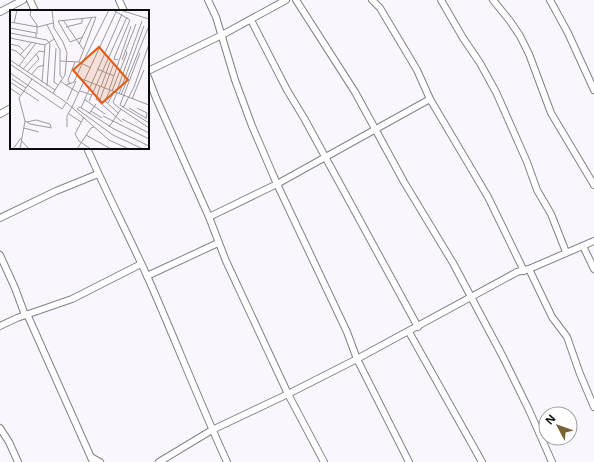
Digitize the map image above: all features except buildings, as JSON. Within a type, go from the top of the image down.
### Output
[{"type":"street","points":[[0,12],[23,0]]},
{"type":"street","points":[[30,0],[35,10]]},
{"type":"street","points":[[119,0],[124,10]]},
{"type":"street","points":[[208,0],[222,35],[252,126],[277,184],[347,332],[357,359],[409,462]]},
{"type":"street","points":[[149,72],[251,20],[286,0]]},
{"type":"street","points":[[296,0],[355,92],[375,130],[471,297],[529,410],[552,462]]},
{"type":"street","points":[[372,0],[380,8],[417,70],[430,99],[488,197],[552,317],[567,337],[594,407]]},
{"type":"street","points":[[441,0],[496,92],[527,162],[537,190],[551,214],[566,252]]},
{"type":"street","points":[[493,0],[516,29],[529,54],[551,113],[594,185]]},
{"type":"street","points":[[550,0],[568,33],[594,90]]},
{"type":"street","points":[[251,20],[287,90],[326,158],[418,327]]},
{"type":"street","points":[[149,80],[209,217],[218,243],[288,394],[324,462]]},
{"type":"street","points":[[209,217],[326,158],[430,99]]},
{"type":"street","points":[[0,114],[10,109]]},
{"type":"street","points":[[87,149],[147,276],[227,462]]},
{"type":"street","points":[[0,218],[56,191],[98,174]]},
{"type":"street","points":[[159,462],[212,430],[357,359],[517,272],[526,270],[594,241]]},
{"type":"street","points":[[147,276],[218,243]]},
{"type":"street","points":[[583,246],[594,269]]},
{"type":"street","points":[[0,255],[92,459],[100,462]]},
{"type":"street","points":[[0,326],[72,299],[141,264]]},
{"type":"street","points":[[409,332],[482,462]]},
{"type":"street","points":[[0,428],[9,442],[18,462]]}]
